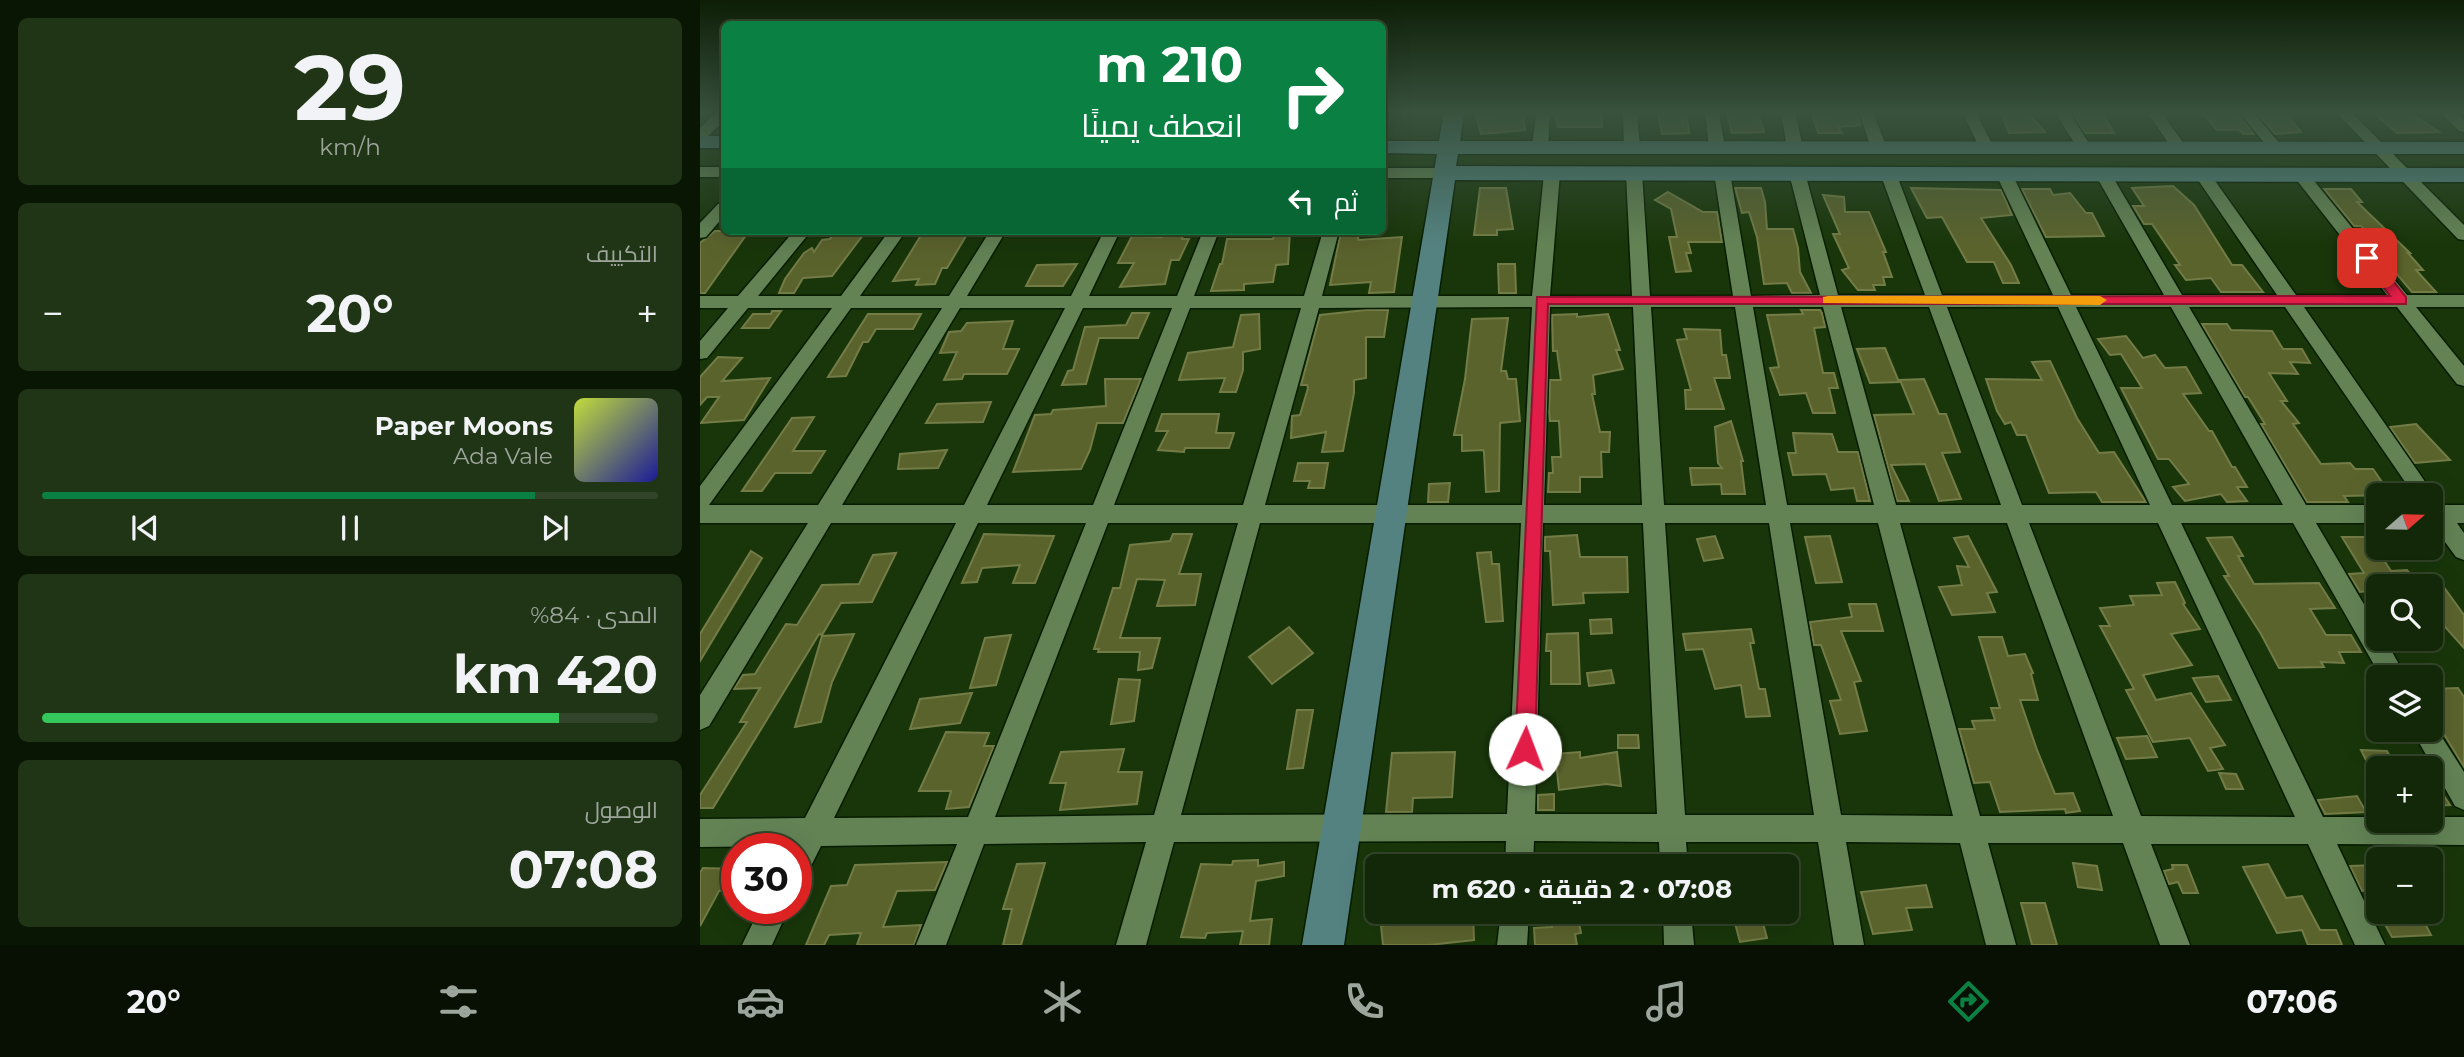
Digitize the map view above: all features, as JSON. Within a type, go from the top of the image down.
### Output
[{"type":"street","points":[[1426,156],[1552,173],[2464,175]]},
{"type":"street","points":[[1323,945],[1446,156]]},
{"type":"street","points":[[1386,172],[1476,156]]},
{"type":"street","points":[[2386,156],[2464,235]]},
{"type":"street","points":[[700,172],[721,172]]},
{"type":"street","points":[[1520,854],[1541,300],[1552,173]]},
{"type":"street","points":[[1634,173],[1673,854]]},
{"type":"street","points":[[1722,173],[1849,945]]},
{"type":"street","points":[[1797,173],[2001,945]]},
{"type":"street","points":[[1888,173],[2175,945]]},
{"type":"street","points":[[2004,174],[2370,945]]},
{"type":"street","points":[[2103,174],[2387,665]]},
{"type":"street","points":[[2202,174],[2417,483]]},
{"type":"street","points":[[2300,174],[2464,379]]},
{"type":"street","points":[[700,233],[721,210]]},
{"type":"street","points":[[700,353],[800,235]]},
{"type":"street","points":[[700,502],[895,235]]},
{"type":"street","points":[[700,718],[996,235]]},
{"type":"street","points":[[813,832],[1110,235]]},
{"type":"street","points":[[931,945],[1209,235]]},
{"type":"street","points":[[1131,945],[1330,235]]},
{"type":"street","points":[[700,302],[2464,300]]},
{"type":"street","points":[[2443,511],[2464,514]]},
{"type":"street","points":[[700,514],[2366,514]]},
{"type":"street","points":[[2443,523],[2464,551]]},
{"type":"street","points":[[2432,742],[2464,797]]},
{"type":"street","points":[[700,833],[1341,827],[2464,831]]},
{"type":"street","points":[[757,945],[767,924]]},
{"type":"street","points":[[1512,945],[1514,924]]},
{"type":"street","points":[[1678,924],[1679,945]]},
{"type":"building","points":[[2173,186],[2194,205],[2232,265],[2242,265],[2263,292],[2221,292],[2211,278],[2186,280],[2175,265],[2180,265],[2152,224],[2144,224],[2133,206],[2144,206],[2132,188]]},
{"type":"building","points":[[1480,188],[1506,188],[1513,229],[1497,230],[1497,235],[1474,235]]},
{"type":"building","points":[[1735,188],[1761,188],[1767,229],[1793,229],[1800,272],[1811,293],[1792,293],[1787,283],[1764,284],[1757,237],[1749,212],[1742,213]]},
{"type":"building","points":[[1911,188],[2001,190],[2012,215],[1981,218],[2011,265],[2019,283],[2003,283],[1994,262],[1967,262],[1942,217],[1927,218]]},
{"type":"building","points":[[2022,189],[2050,189],[2053,195],[2070,193],[2086,213],[2092,213],[2104,236],[2046,237]]},
{"type":"building","points":[[2324,189],[2351,189],[2362,202],[2357,202],[2410,253],[2423,270],[2416,270],[2436,292],[2412,292],[2379,253],[2387,251],[2361,226],[2354,226]]},
{"type":"building","points":[[1668,192],[1703,212],[1717,212],[1722,242],[1688,242],[1691,253],[1686,253],[1691,271],[1676,272],[1669,237],[1677,237],[1671,209],[1655,200]]},
{"type":"building","points":[[1823,195],[1844,197],[1845,212],[1869,212],[1886,252],[1883,252],[1892,277],[1883,277],[1885,285],[1873,285],[1875,290],[1858,290],[1842,270],[1849,268],[1833,234],[1840,234]]},
{"type":"building","points":[[715,231],[721,231],[721,235],[746,235],[705,293],[700,293],[700,243]]},
{"type":"building","points":[[832,235],[863,235],[832,276],[803,278],[794,293],[779,293],[785,279],[804,253],[812,248],[814,252],[822,240],[830,239]]},
{"type":"building","points":[[921,235],[967,235],[947,268],[942,268],[935,284],[916,285],[919,279],[893,281]]},
{"type":"building","points":[[1183,235],[1182,239],[1189,239],[1179,260],[1171,260],[1165,284],[1120,287],[1134,263],[1118,263],[1132,236]]},
{"type":"building","points":[[1274,235],[1290,235],[1288,264],[1276,265],[1273,282],[1244,284],[1244,290],[1211,291],[1222,264],[1227,239],[1273,239]]},
{"type":"building","points":[[1340,235],[1359,235],[1358,240],[1402,237],[1394,292],[1369,293],[1371,282],[1330,285]]},
{"type":"building","points":[[1077,264],[1063,286],[1026,286],[1037,265]]},
{"type":"building","points":[[1498,264],[1515,264],[1516,293],[1499,293]]},
{"type":"building","points":[[1388,310],[1384,337],[1366,337],[1366,378],[1354,380],[1343,451],[1322,452],[1326,432],[1291,438],[1292,416],[1300,415],[1308,388],[1307,385],[1301,385],[1320,315]]},
{"type":"building","points":[[1801,310],[1820,310],[1822,313],[1825,327],[1814,328],[1823,373],[1834,373],[1838,388],[1829,388],[1835,413],[1813,413],[1806,393],[1780,395],[1770,368],[1779,367],[1767,315],[1803,314]]},
{"type":"building","points":[[772,311],[781,311],[769,328],[742,328],[753,314],[771,314]]},
{"type":"building","points":[[1132,313],[1149,313],[1138,338],[1099,338],[1086,384],[1062,385],[1068,371],[1073,370],[1085,327],[1126,325]]},
{"type":"building","points":[[868,314],[921,314],[913,329],[876,329],[868,342],[863,342],[846,376],[828,377]]},
{"type":"building","points":[[1259,314],[1260,349],[1243,352],[1243,370],[1236,392],[1220,392],[1225,378],[1179,380],[1188,353],[1233,347],[1241,315]]},
{"type":"building","points":[[1577,314],[1577,317],[1608,314],[1620,350],[1616,350],[1623,369],[1593,375],[1595,394],[1592,394],[1600,432],[1610,432],[1609,452],[1601,452],[1602,477],[1580,477],[1580,492],[1548,492],[1549,473],[1553,473],[1552,457],[1561,457],[1559,421],[1550,421],[1549,412],[1550,380],[1561,380],[1557,351],[1553,351],[1552,315]]},
{"type":"building","points":[[1508,318],[1501,371],[1506,371],[1508,379],[1516,379],[1520,421],[1500,423],[1499,491],[1486,492],[1483,450],[1462,451],[1462,435],[1454,435],[1465,379],[1472,319]]},
{"type":"building","points":[[1013,321],[1003,349],[1019,349],[1007,374],[964,374],[962,379],[944,380],[957,352],[940,353],[949,332],[961,331],[967,323]]},
{"type":"building","points":[[2202,324],[2227,324],[2231,330],[2272,331],[2283,349],[2302,349],[2310,363],[2290,362],[2298,374],[2269,373],[2287,401],[2281,401],[2299,423],[2293,424],[2321,464],[2350,463],[2355,469],[2373,469],[2383,483],[2366,483],[2366,496],[2344,496],[2348,502],[2307,502],[2261,424],[2265,424],[2248,397],[2245,397]]},
{"type":"building","points":[[1684,329],[1720,330],[1722,355],[1726,355],[1730,378],[1714,378],[1724,409],[1686,409],[1685,390],[1691,390],[1677,340],[1687,339]]},
{"type":"building","points":[[2126,336],[2143,358],[2155,355],[2165,368],[2186,367],[2201,393],[2183,394],[2209,431],[2212,431],[2232,467],[2235,467],[2247,487],[2237,487],[2247,501],[2227,502],[2221,494],[2185,501],[2173,487],[2189,484],[2169,459],[2158,459],[2121,388],[2142,388],[2121,354],[2110,355],[2098,339]]},
{"type":"building","points":[[1885,348],[1899,382],[1870,383],[1857,349]]},
{"type":"building","points":[[718,357],[742,358],[722,381],[770,378],[744,420],[701,423],[719,397],[707,397],[700,405],[700,377]]},
{"type":"building","points":[[2050,361],[2077,418],[2099,453],[2114,452],[2146,502],[2102,502],[2096,492],[2049,493],[2026,435],[2017,435],[2011,422],[2005,424],[1997,411],[1986,379],[2042,380],[2032,362]]},
{"type":"building","points":[[1105,379],[1141,379],[1123,423],[1097,423],[1090,450],[1081,469],[1013,472],[1035,415],[1051,414],[1053,410],[1106,406]]},
{"type":"building","points":[[1924,379],[1939,414],[1946,414],[1960,452],[1942,453],[1961,499],[1939,501],[1925,464],[1891,465],[1909,501],[1897,501],[1874,415],[1914,414],[1900,380]]},
{"type":"building","points":[[991,402],[983,422],[926,423],[937,404]]},
{"type":"building","points":[[1162,414],[1219,414],[1216,433],[1234,433],[1229,448],[1185,448],[1184,452],[1158,450],[1168,431],[1156,431]]},
{"type":"building","points":[[814,417],[793,451],[825,451],[811,473],[775,473],[762,491],[742,491],[792,418]]},
{"type":"building","points":[[1731,421],[1743,461],[1745,494],[1722,494],[1721,484],[1692,485],[1690,468],[1722,468],[1718,463],[1715,427]]},
{"type":"building","points":[[2416,424],[2450,460],[2415,463],[2390,427]]},
{"type":"building","points":[[1793,433],[1832,434],[1838,452],[1858,452],[1870,501],[1857,501],[1854,488],[1831,490],[1826,474],[1793,475],[1788,453],[1796,453]]},
{"type":"building","points":[[947,450],[938,468],[898,469],[900,454]]},
{"type":"building","points":[[1298,463],[1328,463],[1324,488],[1308,488],[1310,481],[1294,481]]},
{"type":"building","points":[[1450,483],[1448,502],[1428,502],[1429,484]]},
{"type":"building","points":[[984,534],[1054,536],[1035,583],[1013,583],[1020,565],[982,568],[977,582],[962,583]]},
{"type":"building","points":[[1173,534],[1192,534],[1179,574],[1201,574],[1195,605],[1157,606],[1165,580],[1137,579],[1120,638],[1160,638],[1152,668],[1138,670],[1140,652],[1098,652],[1099,649],[1094,649],[1113,588],[1120,588],[1130,545],[1170,541]]},
{"type":"building","points":[[1577,535],[1580,557],[1627,557],[1628,592],[1583,593],[1584,603],[1553,605],[1550,551],[1545,551],[1545,537]]},
{"type":"building","points":[[1715,536],[1723,558],[1704,561],[1697,539]]},
{"type":"building","points":[[1830,536],[1842,582],[1816,583],[1805,537]]},
{"type":"building","points":[[1968,536],[1997,592],[1987,593],[1995,612],[1952,615],[1939,587],[1962,585],[1957,566],[1969,567],[1954,538]]},
{"type":"building","points":[[2232,537],[2243,556],[2238,556],[2254,584],[2319,583],[2335,608],[2310,609],[2326,635],[2351,635],[2361,652],[2339,652],[2344,663],[2321,662],[2324,667],[2279,668],[2224,576],[2229,576],[2207,538]]},
{"type":"building","points":[[2342,537],[2366,537],[2366,560],[2384,560],[2391,571],[2407,570],[2410,574],[2366,574],[2366,591],[2360,592],[2349,574],[2364,573]]},
{"type":"building","points":[[751,551],[762,558],[700,661],[700,634]]},
{"type":"building","points":[[1491,552],[1492,564],[1499,564],[1503,621],[1486,622],[1477,553]]},
{"type":"building","points":[[896,553],[872,602],[841,603],[822,635],[819,634],[713,808],[700,808],[700,795],[747,722],[740,722],[760,688],[734,689],[743,675],[755,674],[786,624],[797,625],[822,585],[859,584],[873,555]]},
{"type":"building","points":[[2175,582],[2185,603],[2183,604],[2200,629],[2171,634],[2192,665],[2143,675],[2156,700],[2191,693],[2225,745],[2210,748],[2223,769],[2208,771],[2190,738],[2153,742],[2126,690],[2134,689],[2100,626],[2110,626],[2100,608],[2134,605],[2130,596],[2162,595],[2157,583]]},
{"type":"building","points":[[2443,586],[2464,615],[2464,648],[2443,625]]},
{"type":"building","points":[[1849,604],[1876,604],[1883,631],[1841,631],[1861,681],[1854,682],[1867,731],[1840,734],[1830,701],[1841,700],[1821,645],[1814,645],[1810,622],[1852,617]]},
{"type":"building","points":[[1611,619],[1612,633],[1591,634],[1590,620]]},
{"type":"building","points":[[1289,627],[1313,653],[1272,684],[1249,657]]},
{"type":"building","points":[[1751,629],[1754,643],[1750,643],[1759,689],[1765,689],[1770,716],[1746,717],[1741,685],[1715,689],[1703,649],[1686,650],[1683,634]]},
{"type":"building","points":[[1578,633],[1580,684],[1551,684],[1551,651],[1546,651],[1547,634]]},
{"type":"building","points":[[854,634],[832,682],[821,722],[795,727],[822,636]]},
{"type":"building","points":[[1011,635],[996,685],[970,688],[985,638]]},
{"type":"building","points":[[1979,637],[2002,637],[2008,656],[2025,654],[2033,673],[2031,674],[2038,700],[2020,700],[2037,750],[2055,794],[2073,793],[2080,811],[2066,813],[2065,809],[2000,812],[1990,782],[1974,783],[1959,729],[1975,729],[1972,721],[1995,720],[1991,708],[2000,708]]},
{"type":"building","points":[[1611,670],[1614,683],[1589,686],[1587,673]]},
{"type":"building","points":[[2218,676],[2231,700],[2206,702],[2193,678]]},
{"type":"building","points":[[1119,679],[1140,680],[1134,721],[1111,724]]},
{"type":"building","points":[[2458,688],[2464,697],[2464,767],[2443,733],[2443,689]]},
{"type":"building","points":[[972,693],[960,723],[910,729],[920,699]]},
{"type":"building","points":[[1297,710],[1313,710],[1303,768],[1287,769]]},
{"type":"building","points":[[946,732],[989,733],[984,746],[994,746],[969,807],[946,809],[951,791],[919,791]]},
{"type":"building","points":[[1618,735],[1638,735],[1639,748],[1618,748]]},
{"type":"building","points":[[2147,736],[2157,757],[2126,759],[2117,738]]},
{"type":"building","points":[[1124,749],[1118,772],[1142,772],[1137,804],[1060,810],[1066,783],[1050,783],[1061,752]]},
{"type":"building","points":[[2361,750],[2387,751],[2390,756],[2366,756],[2366,760]]},
{"type":"building","points":[[1455,752],[1452,797],[1413,798],[1412,812],[1386,812],[1392,753]]},
{"type":"building","points":[[1580,752],[1580,758],[1617,752],[1621,786],[1606,784],[1559,790],[1555,754]]},
{"type":"building","points":[[2219,773],[2236,774],[2243,789],[2226,789]]},
{"type":"building","points":[[1554,794],[1554,810],[1538,810],[1538,795]]},
{"type":"building","points":[[2443,794],[2450,805],[2443,805]]},
{"type":"building","points":[[2357,796],[2366,812],[2325,814],[2318,800]]},
{"type":"building","points":[[1258,860],[1258,866],[1284,862],[1284,876],[1256,881],[1250,921],[1272,919],[1269,945],[1240,945],[1243,931],[1207,933],[1205,938],[1181,937],[1201,864],[1232,865],[1233,861]]},
{"type":"building","points":[[947,862],[935,890],[897,891],[883,927],[921,925],[914,945],[857,945],[861,933],[829,935],[824,945],[806,945],[831,886],[847,885],[855,865]]},
{"type":"building","points":[[1045,863],[1021,945],[1003,945],[1012,909],[1003,909],[1017,864]]},
{"type":"building","points":[[2073,863],[2097,866],[2102,890],[2078,887]]},
{"type":"building","points":[[2268,864],[2286,898],[2302,896],[2320,930],[2336,930],[2342,945],[2308,945],[2302,930],[2277,933],[2243,867]]},
{"type":"building","points":[[2172,865],[2187,865],[2198,893],[2183,893],[2178,882],[2169,884],[2164,871],[2173,869]]},
{"type":"building","points":[[2366,865],[2366,890],[2362,891],[2350,866]]},
{"type":"building","points":[[703,868],[721,869],[721,890],[700,926],[700,873]]},
{"type":"building","points":[[1926,885],[1932,907],[1906,908],[1912,930],[1873,934],[1861,892]]},
{"type":"building","points":[[2021,903],[2045,903],[2057,945],[2032,945]]},
{"type":"building","points":[[1473,924],[1474,940],[1429,945],[1383,945],[1381,926]]},
{"type":"building","points":[[1552,924],[1579,924],[1581,933],[1575,934],[1577,945],[1535,945],[1534,928],[1552,927]]},
{"type":"building","points":[[1735,924],[1763,924],[1767,938],[1740,942]]},
{"type":"building","points":[[2385,924],[2425,924],[2431,935],[2392,937]]},
{"type":"slow traffic","points":[[1828,300],[2100,300]]},
{"type":"route","points":[[1525,749],[1541,300],[2401,300],[2367,258]]}]
